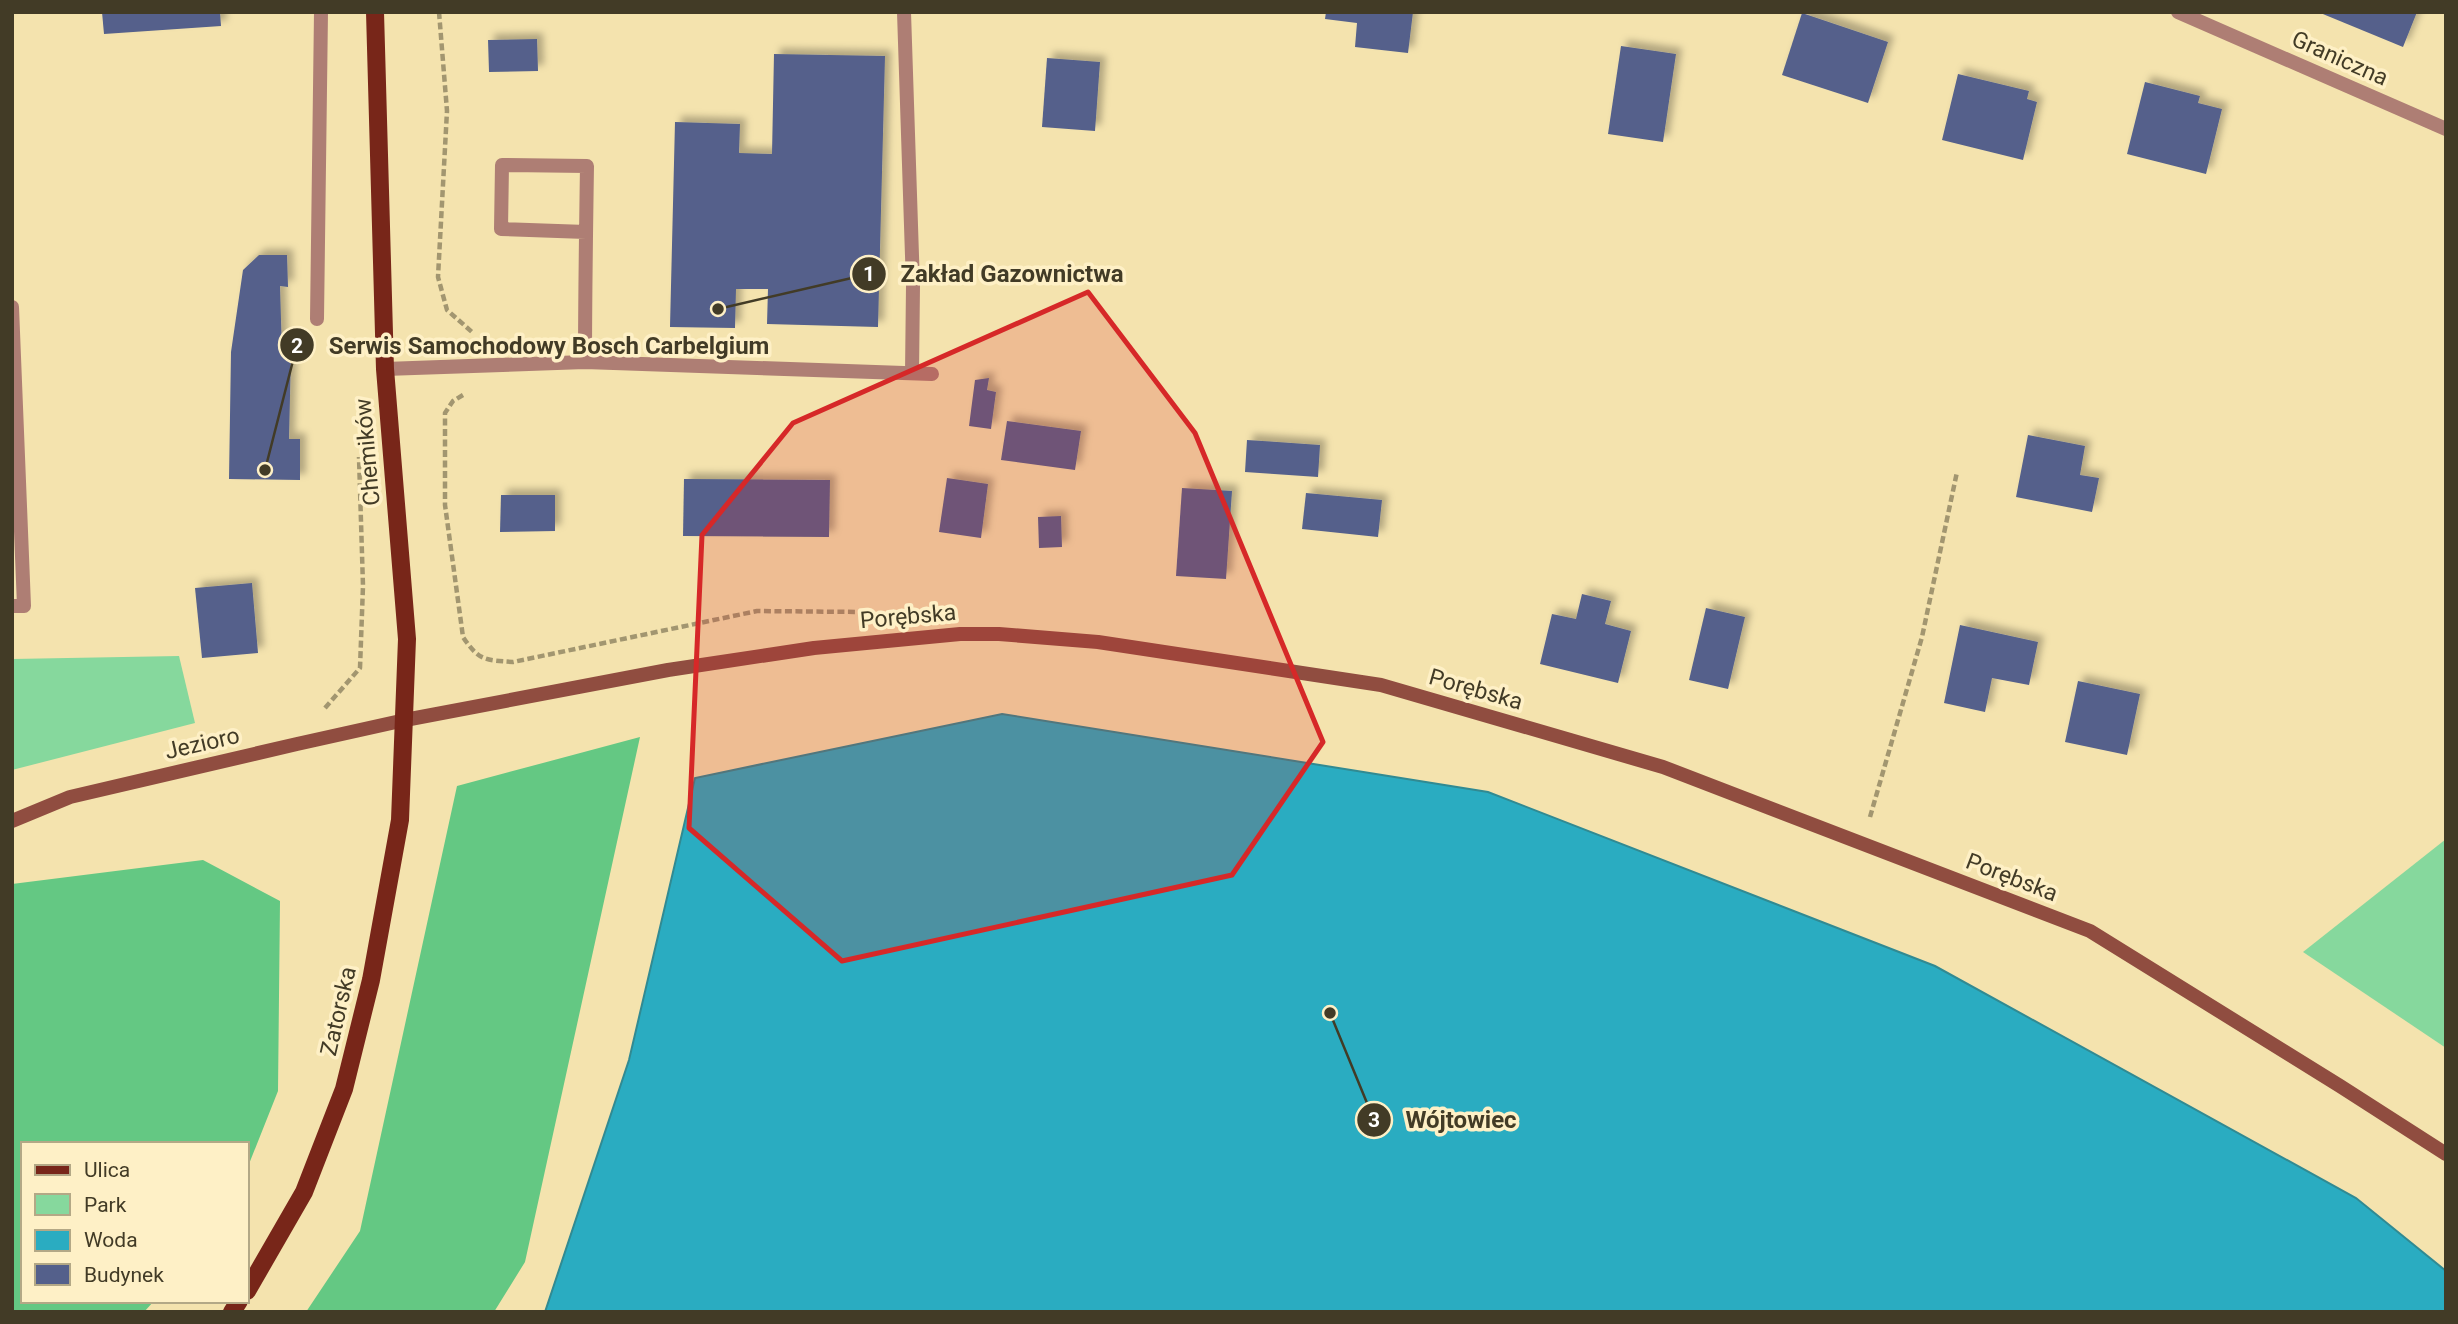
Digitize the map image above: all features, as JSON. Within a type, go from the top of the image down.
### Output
[{"type":"main road","name":"Chemików","points":[[375,12],[385,369],[407,639],[405,720]]},
{"type":"main road","name":"Zatorska","points":[[248,1289],[304,1192],[344,1089],[371,980],[400,820],[405,720]]},
{"type":"street","name":"Porębska","points":[[405,720],[668,670],[814,648],[960,634],[999,634],[1098,642],[1381,685],[1663,767],[2091,931],[2446,1154]]},
{"type":"street","name":"Jezioro","points":[[12,821],[70,797],[405,720]]},
{"type":"lane","points":[[317,319],[321,12]]},
{"type":"lane","points":[[904,12],[913,286],[912,373]]},
{"type":"lane","name":"Graniczna","points":[[2178,12],[2446,129]]},
{"type":"lane","points":[[585,362],[587,166],[502,165],[501,229],[586,232]]},
{"type":"lane","points":[[12,307],[24,606],[12,606]]},
{"type":"lane","points":[[385,369],[585,362],[932,374]]},
{"type":"path","points":[[439,12],[447,111],[438,277],[447,310],[471,332]]},
{"type":"path","points":[[468,391],[453,401],[445,414],[445,505],[463,637],[474,654],[490,660],[513,662],[757,611],[866,612]]},
{"type":"path","points":[[317,718],[360,668],[363,586],[359,450]]},
{"type":"path","points":[[1863,844],[1922,637],[1957,472]]},
{"type":"highlighted area","points":[[1088,292],[1195,433],[1323,742],[1232,875],[842,961],[689,828],[702,535],[793,423]]},
{"type":"green space","points":[[179,656],[195,723],[12,770],[12,659]]},
{"type":"green space","points":[[640,737],[525,1262],[494,1312],[306,1312],[360,1231],[457,786]]},
{"type":"green space","points":[[2446,839],[2446,1048],[2303,952]]},
{"type":"green space","points":[[203,860],[280,901],[278,1091],[248,1166],[248,1142],[21,1142],[21,1303],[152,1303],[144,1312],[12,1312],[12,884]]},
{"type":"water","points":[[1002,714],[1488,792],[1935,966],[2356,1198],[2446,1271],[2446,1312],[545,1312],[629,1060],[695,778]]},
{"type":"building","points":[[102,12],[220,12],[221,26],[104,34]]},
{"type":"building","points":[[1326,12],[1413,12],[1408,53],[1355,47],[1357,23],[1325,19]]},
{"type":"building","points":[[2318,12],[2417,12],[2403,47]]},
{"type":"building","points":[[1802,13],[1888,42],[1868,103],[1782,75]]},
{"type":"building","points":[[537,39],[538,71],[489,72],[488,40]]},
{"type":"building","points":[[1621,46],[1676,54],[1663,142],[1608,134]]},
{"type":"building","points":[[774,54],[885,56],[878,327],[767,324],[768,289],[736,289],[735,328],[670,327],[675,122],[740,124],[739,153],[772,154]]},
{"type":"building","points":[[1047,58],[1100,62],[1095,131],[1042,127]]},
{"type":"building","points":[[1958,74],[2029,91],[2027,99],[2037,102],[2023,160],[1942,140]]},
{"type":"building","points":[[2145,82],[2200,96],[2198,103],[2222,109],[2206,174],[2127,154]]},
{"type":"building","points":[[259,255],[287,255],[288,287],[280,286],[282,353],[291,353],[289,439],[300,439],[300,480],[229,479],[231,352],[243,270]]},
{"type":"building","points":[[989,378],[987,390],[996,392],[991,429],[969,426],[975,380]]},
{"type":"building","points":[[1007,421],[1081,431],[1075,470],[1001,460]]},
{"type":"building","points":[[2028,435],[2085,446],[2080,475],[2099,478],[2092,512],[2016,497]]},
{"type":"building","points":[[1247,440],[1320,445],[1318,477],[1245,472]]},
{"type":"building","points":[[947,478],[988,484],[981,538],[939,532]]},
{"type":"building","points":[[684,479],[830,480],[829,537],[683,536]]},
{"type":"building","points":[[1182,488],[1232,491],[1226,579],[1176,576]]},
{"type":"building","points":[[1306,493],[1382,500],[1378,537],[1302,529]]},
{"type":"building","points":[[501,495],[555,495],[555,531],[500,532]]},
{"type":"building","points":[[1061,516],[1062,547],[1039,548],[1038,517]]},
{"type":"building","points":[[252,583],[258,653],[202,658],[195,588]]},
{"type":"building","points":[[1582,594],[1611,601],[1605,624],[1631,631],[1618,683],[1540,664],[1552,614],[1576,619]]},
{"type":"building","points":[[1706,608],[1745,617],[1728,689],[1689,680]]},
{"type":"building","points":[[1960,625],[2038,642],[2029,685],[1992,678],[1985,712],[1944,703]]},
{"type":"building","points":[[2078,681],[2140,694],[2127,755],[2065,742]]},
{"type":"place","name":"Zakład Gazownictwa","points":[[718,309]]},
{"type":"place","name":"Serwis Samochodowy Bosch Carbelgium","points":[[265,470]]},
{"type":"place","name":"Wójtowiec","points":[[1330,1013]]}]
